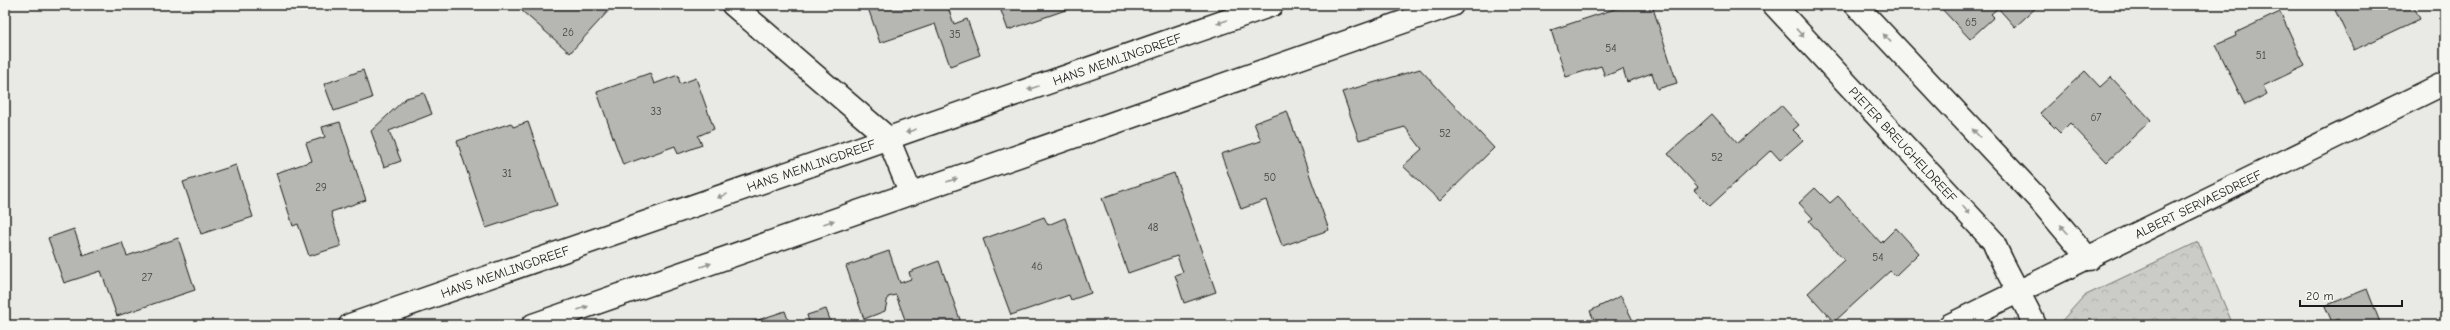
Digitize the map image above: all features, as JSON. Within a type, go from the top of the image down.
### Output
[{"type":"street","name":"HANS MEMLINGDREEF","points":[[350,325],[1272,5]]},
{"type":"street","points":[[533,325],[1452,5]]},
{"type":"street","name":"PIETER BREUGHELDREEF","points":[[1774,5],[1993,241],[2005,271],[2020,292],[2035,325]]},
{"type":"street","points":[[1856,5],[2039,200],[2089,259]]},
{"type":"street","points":[[742,8],[888,138],[911,194]]},
{"type":"street","name":"ALBERT SERVAESDREEF","points":[[1950,325],[2089,259],[2445,83]]},
{"type":"green space","points":[[2198,242],[2233,325],[2058,325],[2084,296]]},
{"type":"building","points":[[527,5],[607,5],[611,8],[570,53],[522,11]]},
{"type":"building","points":[[867,5],[947,5],[954,24],[967,19],[980,55],[950,66],[935,24],[880,43]]},
{"type":"building","points":[[999,5],[1080,5],[1008,30]]},
{"type":"building","points":[[1627,5],[1652,5],[1677,83],[1657,89],[1652,73],[1627,82],[1623,69],[1605,76],[1601,66],[1566,77],[1551,30]]},
{"type":"building","points":[[1942,5],[2039,5],[2015,27],[1998,8],[1991,14],[1994,17],[1970,39],[1940,7]]},
{"type":"building","points":[[2346,5],[2413,5],[2420,19],[2354,50],[2335,10]]},
{"type":"building","points":[[2280,12],[2305,66],[2263,86],[2267,94],[2245,105],[2216,45],[2236,36],[2235,33]]},
{"type":"building","points":[[1420,69],[1494,148],[1440,201],[1403,166],[1422,149],[1405,127],[1359,140],[1342,92]]},
{"type":"building","points":[[363,70],[372,98],[334,111],[324,84]]},
{"type":"building","points":[[2085,71],[2100,87],[2111,77],[2151,120],[2107,162],[2070,123],[2060,133],[2040,113]]},
{"type":"building","points":[[650,73],[654,84],[678,75],[680,84],[696,78],[714,129],[698,136],[702,145],[678,154],[675,146],[623,165],[597,92]]},
{"type":"building","points":[[424,93],[432,114],[389,131],[401,161],[384,167],[371,131],[406,98]]},
{"type":"building","points":[[1781,105],[1799,125],[1793,130],[1803,140],[1780,160],[1771,150],[1710,206],[1694,190],[1698,187],[1668,154],[1712,114],[1738,143]]},
{"type":"building","points":[[1287,111],[1329,230],[1282,246],[1266,200],[1241,209],[1221,154],[1261,141],[1254,123]]},
{"type":"building","points":[[340,122],[366,200],[331,212],[341,246],[309,256],[298,224],[293,226],[276,173],[312,161],[306,143],[325,137],[322,127]]},
{"type":"building","points":[[528,122],[557,205],[486,228],[457,141],[511,123],[513,127]]},
{"type":"building","points":[[236,165],[253,217],[201,234],[183,182]]},
{"type":"building","points":[[1174,173],[1216,292],[1184,303],[1175,275],[1183,272],[1177,256],[1128,273],[1102,198]]},
{"type":"building","points":[[1815,188],[1830,203],[1838,196],[1881,243],[1896,228],[1919,253],[1895,276],[1890,271],[1834,322],[1808,293],[1844,260],[1809,221],[1813,218],[1799,203]]},
{"type":"building","points":[[1044,217],[1048,225],[1065,218],[1091,293],[1071,300],[1069,295],[1011,315],[983,239]]},
{"type":"building","points":[[74,229],[83,255],[122,242],[127,256],[178,238],[195,290],[117,316],[101,271],[64,283],[48,238]]},
{"type":"building","points":[[889,251],[900,283],[911,279],[909,272],[939,261],[962,325],[907,325],[896,295],[888,297],[885,311],[864,319],[846,266]]},
{"type":"building","points":[[2367,289],[2381,325],[2340,325],[2338,319],[2332,322],[2325,306]]},
{"type":"building","points":[[1621,296],[1635,325],[1584,325],[1594,320],[1590,311]]},
{"type":"building","points":[[826,309],[832,325],[801,325],[809,322],[807,315]]},
{"type":"building","points":[[785,311],[790,325],[749,325],[749,323]]}]
